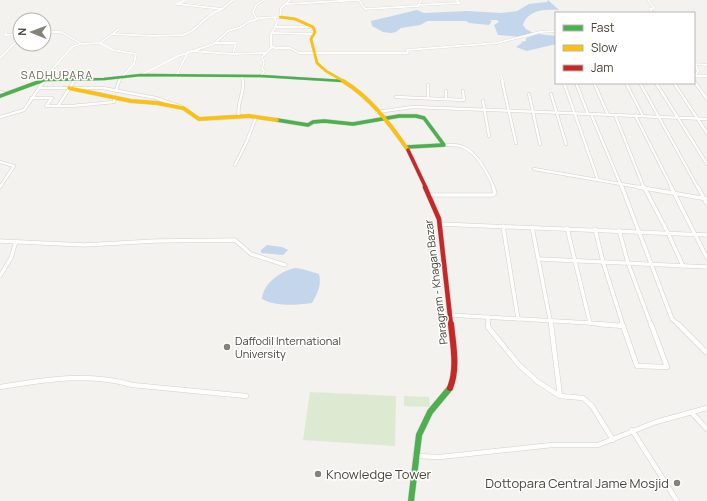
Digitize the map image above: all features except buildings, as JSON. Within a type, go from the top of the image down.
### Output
[{"type":"street","points":[[185,0],[176,4],[221,9]]},
{"type":"street","points":[[113,34],[184,34],[192,31],[210,15],[224,9],[233,0]]},
{"type":"street","points":[[257,19],[253,13],[254,8],[264,0]]},
{"type":"street","points":[[280,18],[281,8],[290,0]]},
{"type":"street","points":[[287,4],[359,0],[365,9],[460,3],[456,0]]},
{"type":"street","points":[[418,5],[421,0]]},
{"type":"street","points":[[648,0],[654,8],[650,9],[652,12]]},
{"type":"street","points":[[272,47],[271,37],[277,23],[274,17]]},
{"type":"street","points":[[214,44],[228,31],[239,28],[257,19],[274,17],[295,19],[312,27],[315,31],[311,39],[316,53]]},
{"type":"street","points":[[275,27],[312,27]]},
{"type":"street","points":[[0,117],[24,110],[48,74],[70,49],[82,44],[100,43],[119,29]]},
{"type":"street","points":[[6,31],[5,35],[12,36]]},
{"type":"street","points":[[261,76],[264,71],[262,59],[265,53],[272,47],[287,47],[300,53],[408,53],[407,50],[497,44],[540,32],[555,31]]},
{"type":"street","points":[[52,32],[61,32],[82,44]]},
{"type":"street","points":[[272,33],[313,34]]},
{"type":"street","points":[[100,43],[111,50],[136,54],[137,58],[131,68],[121,77],[116,91]]},
{"type":"street","points":[[141,75],[189,52],[214,44],[236,43],[234,54]]},
{"type":"street","points":[[0,58],[12,46]]},
{"type":"street","points":[[189,52],[234,54],[265,53]]},
{"type":"street","points":[[176,76],[189,52]]},
{"type":"street","name":"Paragram - Khagan Bazar","points":[[316,53],[316,61],[319,66],[356,88],[407,147],[424,181],[439,219],[454,354],[453,380],[450,389],[430,412],[419,435],[410,501]]},
{"type":"street","points":[[695,63],[706,65],[707,68]]},
{"type":"street","points":[[695,63],[698,71],[695,76],[707,76]]},
{"type":"street","points":[[0,96],[45,80],[141,75],[261,76],[345,81]]},
{"type":"street","points":[[501,75],[516,143]]},
{"type":"street","points":[[239,117],[238,108],[242,100],[244,88],[242,76]]},
{"type":"street","points":[[58,106],[75,79]]},
{"type":"street","points":[[695,82],[707,99]]},
{"type":"street","points":[[564,84],[573,113],[598,180]]},
{"type":"street","points":[[576,84],[621,184],[672,319],[707,353]]},
{"type":"street","points":[[594,84],[608,115]]},
{"type":"street","points":[[627,84],[643,116]]},
{"type":"street","points":[[641,84],[706,199],[707,204]]},
{"type":"street","points":[[657,84],[707,164]]},
{"type":"street","points":[[675,84],[707,133]]},
{"type":"street","points":[[428,85],[428,98]]},
{"type":"street","points":[[39,88],[98,88],[156,98],[183,108],[199,119],[256,117],[308,125],[310,122],[318,120],[345,124],[416,116],[424,118],[444,145]]},
{"type":"street","points":[[68,88],[131,101],[157,103],[183,108]]},
{"type":"street","points":[[446,91],[446,99]]},
{"type":"street","points":[[396,97],[464,100],[463,91]]},
{"type":"street","points":[[0,92],[6,94]]},
{"type":"street","points":[[529,94],[540,144]]},
{"type":"street","points":[[551,94],[566,144]]},
{"type":"street","points":[[31,98],[52,98],[46,106],[58,106],[114,102],[116,97]]},
{"type":"street","points":[[413,107],[414,98]]},
{"type":"street","points":[[483,101],[488,136]]},
{"type":"street","points":[[377,112],[413,107],[707,118]]},
{"type":"street","points":[[615,115],[644,188],[668,233],[683,266]]},
{"type":"street","points":[[635,115],[707,258]]},
{"type":"street","points":[[235,165],[248,141],[256,117]]},
{"type":"street","points":[[407,147],[456,144],[469,149],[488,173],[495,193],[493,195],[429,195]]},
{"type":"street","points":[[0,162],[14,166],[0,187]]},
{"type":"street","points":[[534,168],[706,199]]},
{"type":"street","points":[[440,224],[619,230],[707,235]]},
{"type":"street","points":[[502,226],[518,319]]},
{"type":"street","points":[[532,227],[552,321],[560,396]]},
{"type":"street","points":[[567,228],[573,261],[590,323]]},
{"type":"street","points":[[594,229],[602,262],[637,366],[668,367],[628,263],[619,230]]},
{"type":"street","points":[[0,240],[43,244],[84,245],[148,241],[235,240],[247,252],[255,257],[286,265]]},
{"type":"street","points":[[0,276],[11,258],[16,241]]},
{"type":"street","points":[[540,259],[707,267]]},
{"type":"street","points":[[449,315],[623,326]]},
{"type":"street","points":[[488,317],[488,327],[519,365],[538,382],[560,396],[583,398],[592,406],[613,440]]},
{"type":"street","points":[[0,387],[50,379],[100,378],[121,381],[132,385],[246,396]]},
{"type":"street","points":[[415,456],[440,457],[552,445],[598,445],[613,440],[632,430],[707,408]]},
{"type":"street","points":[[691,412],[707,429]]},
{"type":"street","points":[[632,430],[648,458],[677,501]]},
{"type":"green space","points":[[310,392],[396,396],[395,446],[303,440]]},
{"type":"green space","points":[[404,396],[429,397],[430,407],[404,406]]},
{"type":"water","points":[[548,0],[559,10],[543,10],[533,13],[525,20],[523,25],[526,29],[533,33],[521,37],[498,35],[494,25],[499,22],[497,20],[489,20],[492,21],[489,25],[469,23],[466,21],[428,21],[420,25],[401,28],[396,32],[391,33],[383,32],[372,26],[371,21],[417,10],[424,13],[467,11],[501,13],[517,11],[529,4],[547,2]]},
{"type":"water","points":[[538,34],[555,36],[555,44],[527,51],[516,47],[522,43],[521,42],[526,41],[526,38]]},
{"type":"water","points":[[267,245],[282,247],[288,250],[283,255],[261,253],[261,250]]},
{"type":"water","points":[[295,268],[319,274],[319,286],[312,303],[293,305],[280,304],[268,302],[262,299],[263,293],[269,283],[284,272]]},
{"type":"traffic: fast","points":[[0,96],[45,80],[104,79],[141,75],[261,76],[343,81]]},
{"type":"traffic: fast","points":[[277,120],[308,125],[319,121],[353,124],[389,117],[408,115],[416,116],[424,118],[444,145],[407,147]]},
{"type":"traffic: fast","points":[[411,501],[419,435],[430,412],[450,388]]},
{"type":"traffic: slow","points":[[280,17],[295,19],[313,27],[315,32],[311,39],[317,63],[326,71],[358,90],[391,126],[408,150]]},
{"type":"traffic: slow","points":[[69,88],[131,101],[157,103],[183,108],[199,119],[249,116],[277,120]]},
{"type":"traffic: jam","points":[[408,150],[417,167],[439,219],[454,354],[453,380],[450,388]]},
{"type":"place","name":"Daffodil International University","points":[[227,347]]},
{"type":"place","name":"Knowledge Tower","points":[[318,474]]},
{"type":"place","name":"Dottopara Central Jame Mosjid","points":[[677,483]]},
{"type":"district","name":"SADHUPARA","points":[[57,75]]}]
